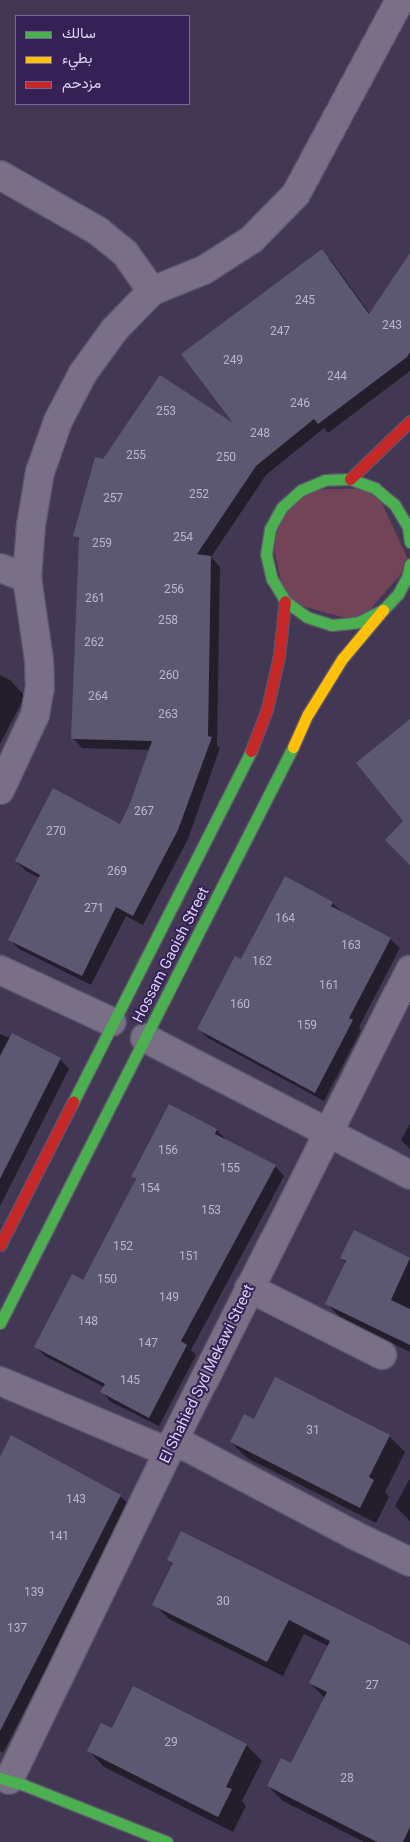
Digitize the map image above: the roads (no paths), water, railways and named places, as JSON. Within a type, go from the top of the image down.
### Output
[{"type":"street","points":[[0,790],[35,715],[40,688],[40,660],[26,578],[31,524],[40,472],[58,420],[83,373],[104,344],[115,329],[152,291],[204,270],[251,240],[296,194],[400,0]]},
{"type":"street","points":[[0,175],[98,231],[125,252],[152,291]]},
{"type":"street","points":[[350,480],[410,421]]},
{"type":"street","points":[[383,610],[359,622],[332,625],[306,617],[285,601],[272,580],[266,554],[270,529],[282,507],[301,490],[325,480],[350,480],[375,488],[395,505],[408,527],[410,542]]},
{"type":"street","name":"Hossam Gaoish Street","points":[[0,1323],[281,772],[308,714],[342,660],[398,594],[408,575],[410,564]]},
{"type":"street","points":[[0,568],[26,578]]},
{"type":"street","name":"Hossam Gaoish Street","points":[[0,1246],[112,1022],[247,760],[266,709],[279,656],[285,601]]},
{"type":"street","points":[[0,970],[112,1022]]},
{"type":"street","name":"El Shahied Syd Mekawi Street","points":[[4,1779],[327,1132],[407,981]]},
{"type":"street","points":[[145,1038],[410,1175]]},
{"type":"street","points":[[249,1288],[382,1355]]},
{"type":"street","points":[[0,1381],[171,1446],[410,1562]]},
{"type":"street","points":[[4,1779],[167,1842]]}]
